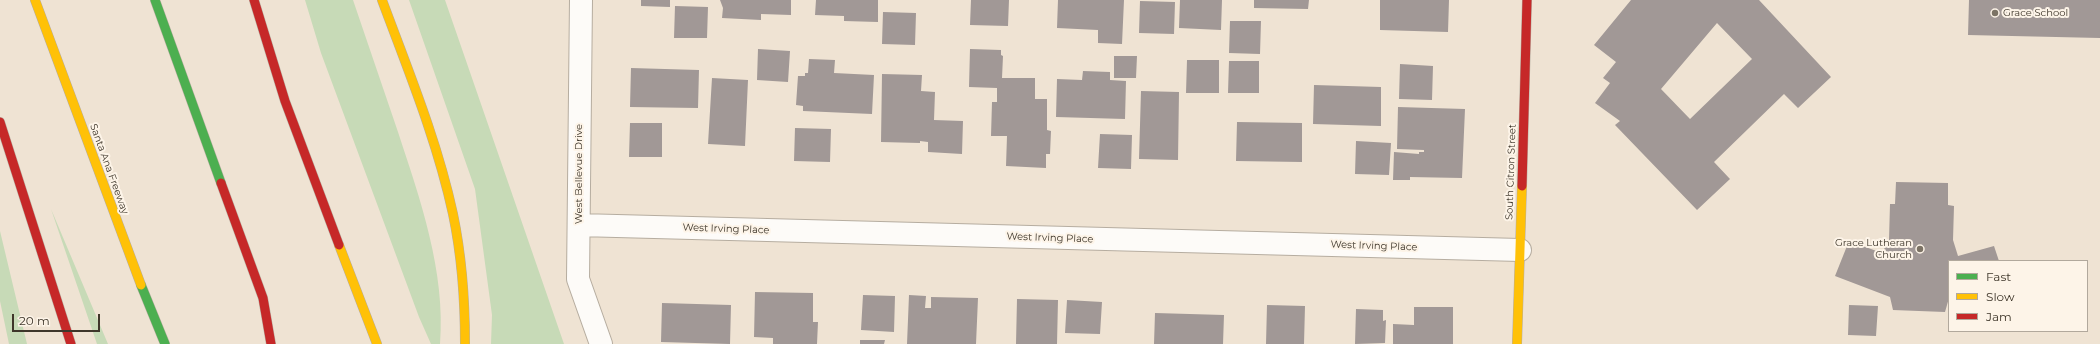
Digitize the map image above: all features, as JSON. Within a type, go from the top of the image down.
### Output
[{"type":"main road","name":"Santa Ana Freeway","points":[[35,0],[138,277],[165,344]]},
{"type":"main road","points":[[155,0],[200,127],[247,250],[263,298],[271,344]]},
{"type":"main road","points":[[254,0],[285,101],[377,344]]},
{"type":"main road","points":[[382,0],[439,159],[453,215],[461,274],[465,344]]},
{"type":"main road","name":"South Citron Street","points":[[1517,344],[1527,0]]},
{"type":"main road","points":[[0,122],[71,344]]},
{"type":"street","name":"West Bellevue Drive","points":[[581,0],[578,279],[601,344]]},
{"type":"street","name":"West Irving Place","points":[[579,225],[1520,250]]},
{"type":"green space","points":[[305,0],[353,0],[406,157],[430,236],[439,290],[441,317],[440,344],[431,344],[419,317],[321,53]]},
{"type":"green space","points":[[409,0],[445,0],[564,344],[491,344],[492,315],[475,189]]},
{"type":"green space","points":[[51,209],[108,344],[97,344]]},
{"type":"green space","points":[[0,231],[27,344],[9,344],[0,301]]},
{"type":"building","points":[[641,0],[670,0],[670,7],[641,6]]},
{"type":"building","points":[[720,0],[791,0],[791,15],[761,14],[761,20],[722,18],[723,8]]},
{"type":"building","points":[[816,0],[878,0],[878,22],[844,21],[844,16],[815,15]]},
{"type":"building","points":[[971,0],[1009,0],[1008,26],[970,25]]},
{"type":"building","points":[[1058,0],[1124,0],[1122,44],[1098,43],[1098,30],[1057,28]]},
{"type":"building","points":[[1180,0],[1222,0],[1221,30],[1179,28]]},
{"type":"building","points":[[1254,0],[1309,0],[1308,9],[1254,8]]},
{"type":"building","points":[[1380,0],[1449,0],[1448,32],[1380,30]]},
{"type":"building","points":[[1631,0],[1759,0],[1831,77],[1798,108],[1784,94],[1714,162],[1730,179],[1697,210],[1615,125],[1620,121],[1595,103],[1610,83],[1603,78],[1616,62],[1594,45]],"holes":[[[1717,23],[1752,59],[1690,119],[1661,89]]]},
{"type":"building","points":[[1969,0],[2100,0],[2100,38],[1968,35]]},
{"type":"building","points":[[1140,1],[1175,2],[1174,34],[1139,33]]},
{"type":"building","points":[[675,6],[708,7],[707,38],[674,38]]},
{"type":"building","points":[[883,12],[916,13],[915,45],[882,44]]},
{"type":"building","points":[[1230,21],[1261,21],[1260,54],[1229,53]]},
{"type":"building","points":[[758,49],[790,51],[788,82],[757,80]]},
{"type":"building","points":[[970,49],[1001,50],[1001,55],[1003,56],[1002,78],[1035,78],[1035,99],[1047,99],[1047,130],[1051,131],[1050,154],[1046,154],[1046,168],[1006,166],[1007,136],[991,136],[992,102],[997,102],[997,88],[969,87]]},
{"type":"building","points":[[1114,56],[1137,56],[1136,78],[1114,78]]},
{"type":"building","points":[[809,59],[835,60],[834,73],[874,75],[872,114],[803,111],[803,106],[796,105],[798,76],[805,76],[805,73],[808,73]]},
{"type":"building","points":[[1187,60],[1219,60],[1219,93],[1186,93]]},
{"type":"building","points":[[1229,61],[1259,61],[1259,93],[1228,93]]},
{"type":"building","points":[[1400,64],[1433,66],[1432,100],[1399,99]]},
{"type":"building","points":[[631,68],[699,70],[698,108],[630,107]]},
{"type":"building","points":[[1083,71],[1110,72],[1110,80],[1126,81],[1125,119],[1056,117],[1057,79],[1082,80]]},
{"type":"building","points":[[882,74],[922,75],[921,91],[935,92],[934,120],[963,121],[962,154],[928,152],[928,142],[881,142]]},
{"type":"building","points":[[712,78],[748,80],[745,146],[708,144]]},
{"type":"building","points":[[1314,85],[1381,87],[1381,126],[1313,124]]},
{"type":"building","points":[[1141,91],[1179,92],[1178,160],[1139,159]]},
{"type":"building","points":[[1398,107],[1465,109],[1462,178],[1410,177],[1410,180],[1393,180],[1394,152],[1419,154],[1419,152],[1424,152],[1424,150],[1397,149]]},
{"type":"building","points":[[1237,122],[1302,123],[1302,162],[1236,161]]},
{"type":"building","points":[[630,123],[662,123],[662,157],[629,157]]},
{"type":"building","points":[[795,128],[831,129],[830,162],[794,161]]},
{"type":"building","points":[[1100,134],[1132,135],[1131,169],[1098,168]]},
{"type":"building","points":[[1356,141],[1391,143],[1389,175],[1355,174]]},
{"type":"building","name":"Grace Lutheran Church","points":[[1896,182],[1948,183],[1948,205],[1954,206],[1953,240],[1958,256],[1994,246],[1999,260],[1948,260],[1948,302],[1945,312],[1893,310],[1890,297],[1835,276],[1849,241],[1882,253],[1889,240],[1890,204],[1895,204]]},
{"type":"building","points":[[755,292],[813,293],[813,322],[818,322],[817,344],[773,344],[773,338],[754,337]]},
{"type":"building","points":[[863,295],[895,296],[894,332],[861,330]]},
{"type":"building","points":[[909,295],[926,296],[925,308],[931,308],[931,297],[978,298],[976,344],[907,344]]},
{"type":"building","points":[[1017,299],[1058,300],[1057,344],[1016,344]]},
{"type":"building","points":[[1067,300],[1102,302],[1100,334],[1065,333]]},
{"type":"building","points":[[662,303],[731,305],[730,344],[661,342]]},
{"type":"building","points":[[1267,305],[1305,306],[1304,344],[1266,344]]},
{"type":"building","points":[[1849,305],[1878,306],[1876,336],[1848,335]]},
{"type":"building","points":[[1414,307],[1453,307],[1453,344],[1393,344],[1393,324],[1414,325]]},
{"type":"building","points":[[1356,309],[1383,310],[1383,321],[1386,320],[1385,343],[1355,344]]},
{"type":"building","points":[[1155,313],[1224,315],[1223,344],[1154,344]]},
{"type":"building","points":[[860,340],[885,340],[884,344],[860,344]]},
{"type":"traffic: fast","points":[[155,0],[221,183]]},
{"type":"traffic: fast","points":[[141,285],[165,344]]},
{"type":"traffic: slow","points":[[35,0],[141,285]]},
{"type":"traffic: slow","points":[[382,0],[439,159],[453,214],[461,262],[464,295],[465,344]]},
{"type":"traffic: slow","points":[[1517,344],[1522,186]]},
{"type":"traffic: slow","points":[[339,245],[377,344]]},
{"type":"traffic: jam","points":[[254,0],[285,101],[339,245]]},
{"type":"traffic: jam","points":[[1522,186],[1527,0]]},
{"type":"traffic: jam","points":[[0,122],[71,344]]},
{"type":"traffic: jam","points":[[221,183],[263,298],[271,344]]},
{"type":"place","name":"Grace School","points":[[1995,13]]},
{"type":"place","name":"Grace Lutheran Church","points":[[1920,249]]}]
